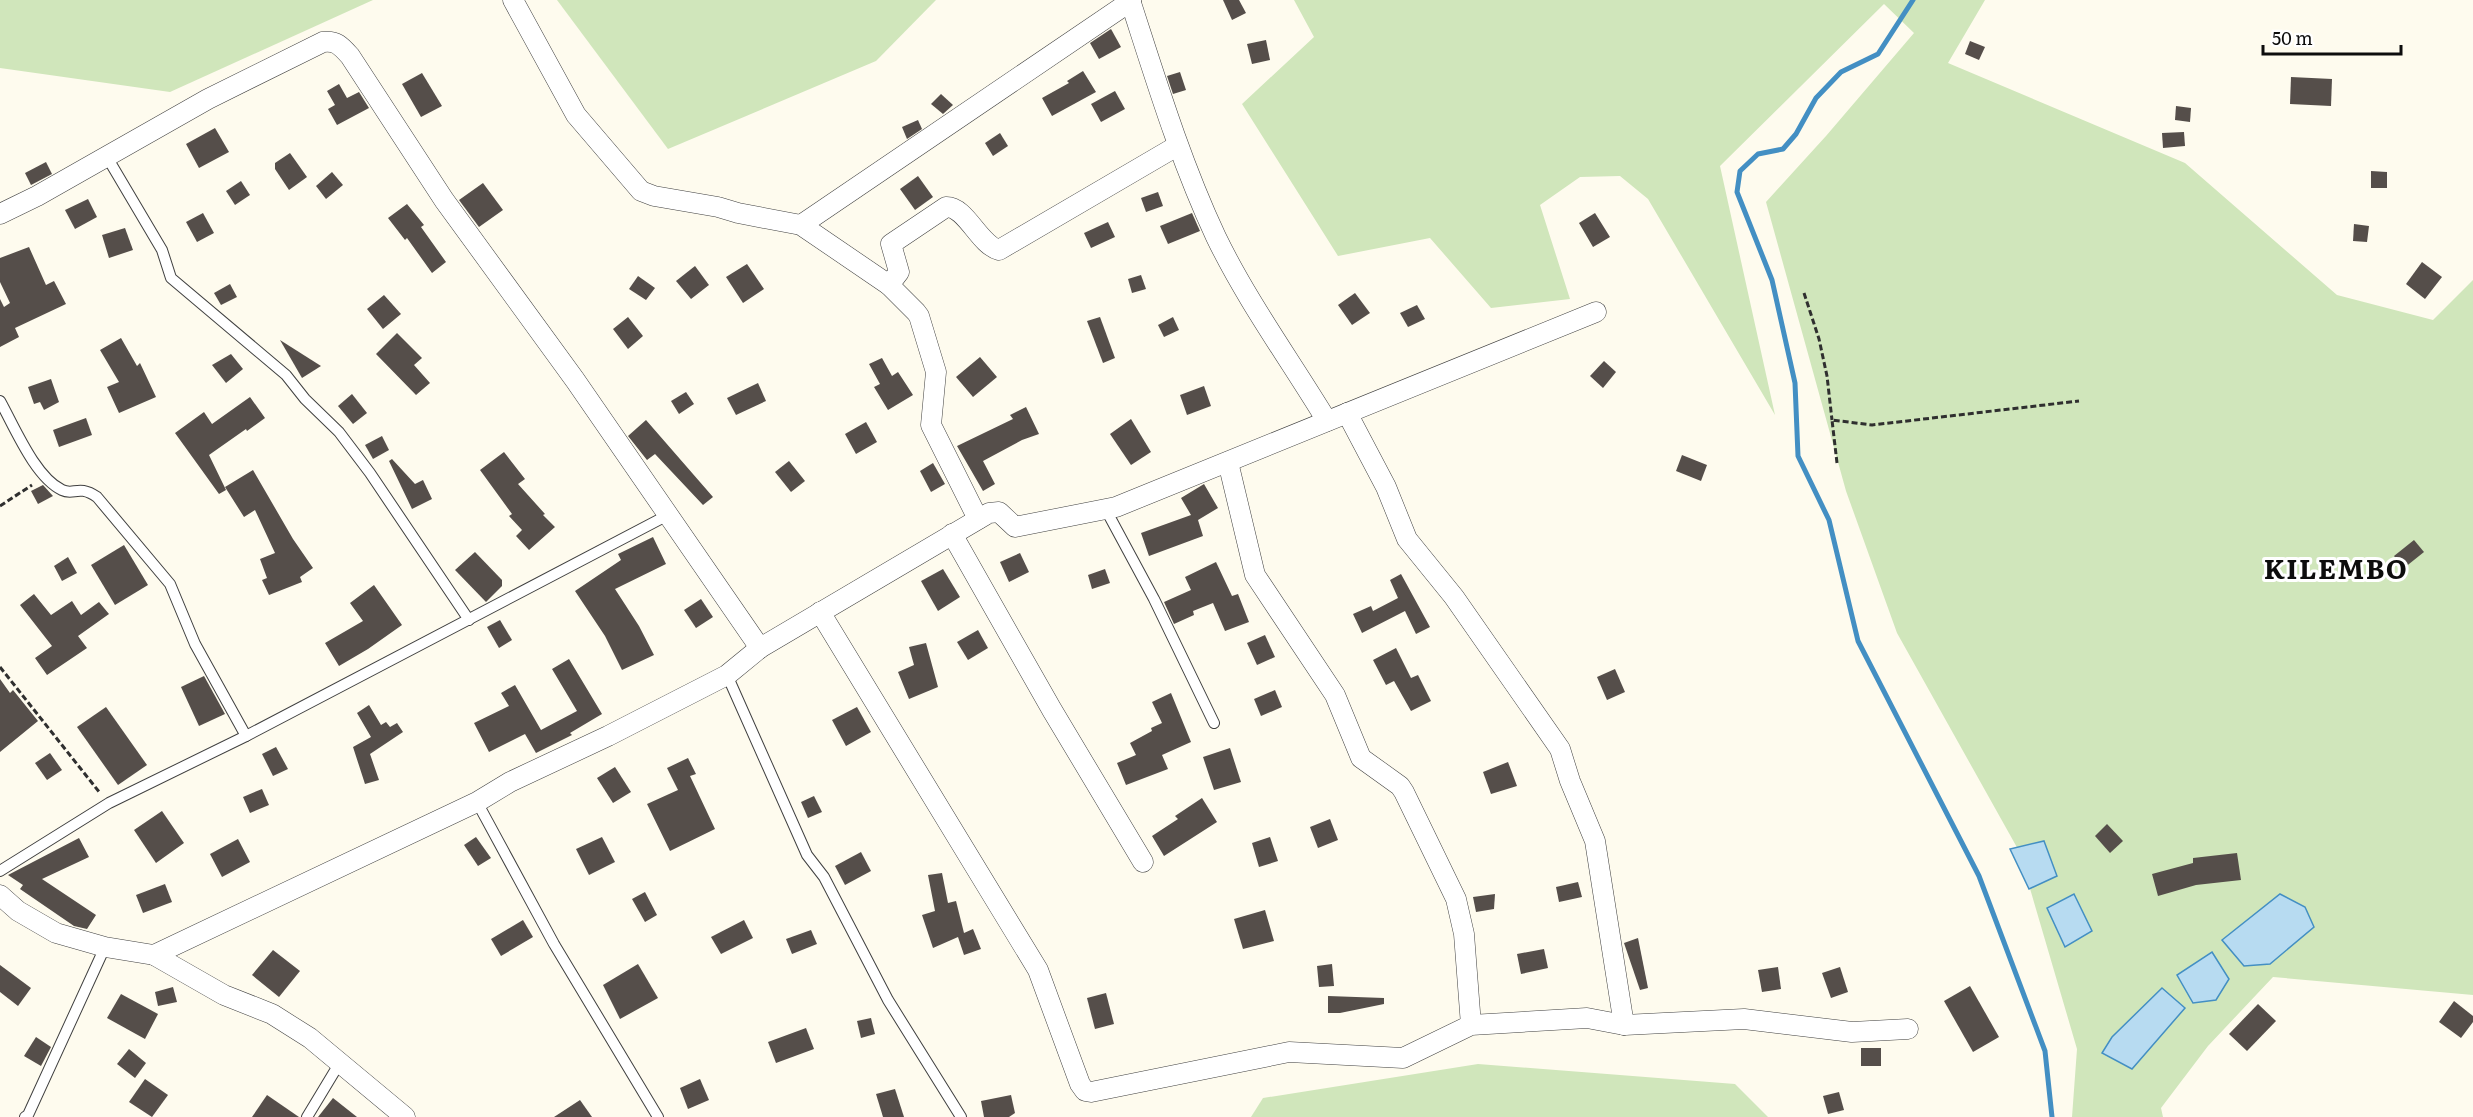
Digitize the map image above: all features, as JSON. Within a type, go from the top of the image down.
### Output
[{"type":"street","points":[[513,0],[576,115],[641,191],[654,196],[801,225],[889,285],[919,316],[936,372],[931,425],[978,519]]},
{"type":"street","points":[[801,225],[1131,1],[1177,146],[1230,264],[1327,421]]},
{"type":"street","points":[[0,214],[37,196],[208,99],[323,42],[333,41],[350,56],[444,200],[575,380],[760,648]]},
{"type":"street","points":[[889,285],[899,272],[891,244],[946,207],[957,209],[990,246],[999,250],[1177,146]]},
{"type":"street","points":[[154,955],[477,802],[510,782],[608,736],[727,675],[760,648],[989,513],[999,512],[1015,526],[1106,510],[1596,312]]},
{"type":"street","points":[[1347,413],[1386,487],[1407,538],[1454,597],[1560,749],[1595,841],[1624,1025]]},
{"type":"street","points":[[1228,462],[1255,575],[1335,695],[1361,758],[1400,786],[1404,792],[1456,899],[1464,934],[1471,1024]]},
{"type":"street","points":[[952,534],[1143,862]]},
{"type":"street","points":[[820,612],[1038,970],[1080,1084],[1085,1091],[1091,1092],[1289,1052],[1403,1058],[1471,1024],[1587,1018],[1624,1025],[1744,1019],[1852,1032],[1908,1029]]},
{"type":"street","points":[[0,895],[18,911],[56,933],[105,947],[154,955],[224,995],[272,1014],[310,1038],[405,1117]]},
{"type":"lane","points":[[107,157],[162,250],[171,278],[286,375],[305,399],[339,432],[370,472],[469,620]]},
{"type":"lane","points":[[0,401],[44,478],[63,491],[80,489],[88,491],[97,498],[170,584],[195,644],[246,736]]},
{"type":"lane","points":[[1106,510],[1154,599],[1214,723]]},
{"type":"lane","points":[[0,871],[109,803],[246,736],[668,515]]},
{"type":"lane","points":[[727,675],[807,855],[824,877],[888,1000],[962,1117]]},
{"type":"lane","points":[[477,802],[554,944],[658,1117]]},
{"type":"lane","points":[[25,1117],[105,947]]},
{"type":"lane","points":[[307,1117],[339,1064]]},
{"type":"path","points":[[1804,293],[1821,347],[1837,463]]},
{"type":"path","points":[[1832,420],[1872,425],[2079,400]]},
{"type":"path","points":[[0,506],[44,478]]},
{"type":"path","points":[[0,668],[109,803]]},
{"type":"green space","points":[[0,0],[373,0],[170,92],[0,68]]},
{"type":"green space","points":[[557,0],[936,0],[876,61],[668,149]]},
{"type":"green space","points":[[1294,0],[1985,0],[1948,63],[2185,163],[2337,295],[2433,320],[2473,280],[2473,995],[2273,977],[2208,1046],[2161,1108],[2163,1117],[2072,1117],[2077,1049],[2019,851],[1897,633],[1846,491],[1766,202],[1914,33],[1884,4],[1720,166],[1775,415],[1648,199],[1620,176],[1580,177],[1540,205],[1570,299],[1491,308],[1430,238],[1338,256],[1242,104],[1314,37]]},
{"type":"green space","points":[[1478,1064],[1735,1084],[1768,1117],[1251,1117],[1263,1098]]},
{"type":"water","points":[[2044,841],[2057,876],[2029,889],[2010,849]]},
{"type":"water","points":[[2074,894],[2092,931],[2065,947],[2047,908]]},
{"type":"water","points":[[2280,894],[2305,907],[2314,927],[2270,964],[2244,966],[2222,940]]},
{"type":"water","points":[[2212,952],[2229,979],[2216,1000],[2193,1003],[2177,975]]},
{"type":"water","points":[[2162,988],[2185,1008],[2132,1069],[2102,1053],[2112,1037]]},
{"type":"building","points":[[1223,0],[1239,0],[1246,13],[1232,20]]},
{"type":"building","points":[[1111,29],[1121,47],[1099,59],[1090,43]]},
{"type":"building","points":[[1266,40],[1270,60],[1252,64],[1247,44]]},
{"type":"building","points":[[1970,41],[1985,47],[1979,60],[1965,54]]},
{"type":"building","points":[[1083,71],[1096,92],[1052,116],[1042,98],[1069,83],[1067,81]]},
{"type":"building","points":[[1180,72],[1186,90],[1173,94],[1167,76]]},
{"type":"building","points":[[422,73],[442,106],[421,117],[402,84]]},
{"type":"building","points":[[2291,77],[2332,79],[2331,106],[2290,104]]},
{"type":"building","points":[[339,84],[347,98],[359,92],[369,108],[337,125],[328,109],[335,105],[327,91]]},
{"type":"building","points":[[1115,91],[1125,109],[1101,122],[1091,104]]},
{"type":"building","points":[[941,94],[953,105],[943,114],[931,104]]},
{"type":"building","points":[[2176,106],[2191,108],[2190,122],[2175,120]]},
{"type":"building","points":[[918,120],[922,129],[907,139],[902,127]]},
{"type":"building","points":[[215,128],[229,152],[199,168],[186,144]]},
{"type":"building","points":[[2184,132],[2185,146],[2163,148],[2162,133]]},
{"type":"building","points":[[1000,133],[1008,146],[993,156],[985,143]]},
{"type":"building","points":[[290,153],[307,177],[289,190],[275,169],[275,163]]},
{"type":"building","points":[[46,162],[52,174],[31,185],[25,173]]},
{"type":"building","points":[[2371,171],[2387,172],[2387,188],[2371,188]]},
{"type":"building","points":[[332,172],[343,185],[326,199],[316,186]]},
{"type":"building","points":[[918,176],[933,197],[915,210],[900,189]]},
{"type":"building","points":[[241,181],[250,195],[235,205],[226,191]]},
{"type":"building","points":[[483,183],[503,210],[479,227],[459,200]]},
{"type":"building","points":[[1158,192],[1163,206],[1146,212],[1141,198]]},
{"type":"building","points":[[88,199],[97,217],[75,229],[65,210]]},
{"type":"building","points":[[407,204],[424,225],[421,227],[446,262],[432,273],[407,238],[405,240],[388,218]]},
{"type":"building","points":[[203,213],[214,233],[197,242],[186,222]]},
{"type":"building","points":[[1192,213],[1200,231],[1168,244],[1160,226]]},
{"type":"building","points":[[1595,213],[1610,237],[1593,247],[1579,223]]},
{"type":"building","points":[[1108,222],[1115,237],[1091,248],[1084,233]]},
{"type":"building","points":[[2354,224],[2369,226],[2367,242],[2353,241]]},
{"type":"building","points":[[125,228],[133,250],[109,258],[102,235]]},
{"type":"building","points":[[29,247],[46,285],[54,281],[66,304],[15,328],[19,337],[0,347],[0,299],[4,307],[10,303],[0,282],[0,258]]},
{"type":"building","points":[[2422,262],[2442,277],[2425,299],[2406,284]]},
{"type":"building","points":[[747,264],[764,289],[743,303],[726,277]]},
{"type":"building","points":[[695,266],[709,285],[691,299],[676,281]]},
{"type":"building","points":[[1141,275],[1146,289],[1132,293],[1128,279]]},
{"type":"building","points":[[638,276],[655,288],[646,300],[629,289]]},
{"type":"building","points":[[230,284],[237,297],[221,305],[214,293]]},
{"type":"building","points":[[1355,293],[1370,313],[1352,325],[1338,305]]},
{"type":"building","points":[[384,295],[401,314],[383,329],[367,309]]},
{"type":"building","points":[[1417,305],[1425,319],[1408,327],[1400,313]]},
{"type":"building","points":[[628,317],[643,336],[628,349],[613,329]]},
{"type":"building","points":[[1100,317],[1115,358],[1103,363],[1087,321]]},
{"type":"building","points":[[1173,317],[1179,330],[1164,337],[1158,325]]},
{"type":"building","points":[[397,333],[422,358],[414,365],[430,383],[416,395],[376,354]]},
{"type":"building","points":[[121,338],[137,366],[140,363],[156,397],[119,413],[107,387],[119,382],[100,350]]},
{"type":"building","points":[[280,340],[321,366],[302,378]]},
{"type":"building","points":[[231,354],[243,369],[226,383],[212,365]]},
{"type":"building","points":[[980,357],[997,377],[973,397],[956,377]]},
{"type":"building","points":[[882,358],[892,376],[898,372],[913,395],[888,410],[874,387],[880,384],[869,364]]},
{"type":"building","points":[[1604,361],[1616,372],[1603,388],[1590,376]]},
{"type":"building","points":[[51,379],[59,402],[44,410],[40,402],[34,404],[28,387]]},
{"type":"building","points":[[758,383],[766,401],[736,415],[727,398]]},
{"type":"building","points":[[1204,386],[1211,406],[1187,415],[1180,395]]},
{"type":"building","points":[[686,392],[694,404],[679,414],[671,401]]},
{"type":"building","points":[[352,394],[367,413],[353,424],[338,406]]},
{"type":"building","points":[[250,397],[265,418],[209,455],[226,490],[219,494],[175,433],[204,412],[212,424]]},
{"type":"building","points":[[1026,407],[1039,434],[1022,440],[983,461],[995,484],[983,491],[957,446],[1013,419],[1010,415]]},
{"type":"building","points":[[86,418],[92,435],[59,447],[53,430]]},
{"type":"building","points":[[1131,419],[1151,452],[1131,465],[1110,434]]},
{"type":"building","points":[[646,420],[713,497],[703,505],[655,454],[647,460],[628,436]]},
{"type":"building","points":[[866,422],[877,442],[856,454],[845,434]]},
{"type":"building","points":[[382,436],[389,450],[373,459],[365,445]]},
{"type":"building","points":[[504,452],[525,479],[518,484],[555,527],[529,550],[516,536],[522,530],[509,516],[512,514],[480,470]]},
{"type":"building","points":[[1682,455],[1707,465],[1701,481],[1676,471]]},
{"type":"building","points":[[392,459],[415,484],[423,480],[432,499],[412,509],[389,461]]},
{"type":"building","points":[[789,461],[805,481],[791,492],[775,472]]},
{"type":"building","points":[[933,463],[945,484],[931,492],[920,471]]},
{"type":"building","points":[[253,470],[293,539],[313,568],[300,577],[302,582],[269,595],[262,580],[267,578],[260,559],[275,553],[255,510],[244,517],[225,487]]},
{"type":"building","points":[[1204,484],[1218,508],[1198,520],[1203,536],[1149,556],[1141,533],[1191,515],[1181,498]]},
{"type":"building","points":[[43,485],[53,496],[38,504],[31,491]]},
{"type":"building","points":[[653,537],[666,564],[615,589],[639,626],[654,655],[622,670],[605,636],[575,591],[621,560],[618,554]]},
{"type":"building","points":[[2414,540],[2424,552],[2404,568],[2394,556]]},
{"type":"building","points":[[124,545],[148,585],[115,605],[91,565]]},
{"type":"building","points":[[475,552],[502,580],[502,586],[486,602],[455,570]]},
{"type":"building","points":[[1020,553],[1029,572],[1009,582],[1000,562]]},
{"type":"building","points":[[68,557],[77,573],[62,581],[54,566]]},
{"type":"building","points":[[1216,562],[1232,596],[1238,594],[1249,622],[1225,631],[1213,603],[1193,611],[1194,615],[1174,624],[1164,602],[1191,590],[1185,577]]},
{"type":"building","points":[[943,569],[960,597],[938,611],[921,581]]},
{"type":"building","points":[[1105,569],[1110,583],[1092,589],[1088,575]]},
{"type":"building","points":[[1401,574],[1430,627],[1416,634],[1405,611],[1362,633],[1353,614],[1371,606],[1373,611],[1398,598],[1390,580]]},
{"type":"building","points":[[374,585],[402,625],[339,666],[325,643],[363,621],[350,603]]},
{"type":"building","points":[[34,594],[51,615],[72,601],[81,615],[99,602],[109,614],[78,636],[87,648],[47,675],[35,658],[52,646],[20,605]]},
{"type":"building","points":[[701,599],[713,617],[696,628],[684,610]]},
{"type":"building","points":[[500,620],[512,640],[499,648],[487,627]]},
{"type":"building","points":[[978,630],[988,648],[968,660],[957,642]]},
{"type":"building","points":[[1265,635],[1275,657],[1257,665],[1247,643]]},
{"type":"building","points":[[926,643],[938,687],[909,699],[898,672],[914,665],[909,647]]},
{"type":"building","points":[[1396,648],[1411,678],[1418,675],[1431,701],[1411,711],[1394,681],[1386,685],[1373,660]]},
{"type":"building","points":[[569,659],[602,714],[570,733],[572,735],[536,753],[525,734],[489,752],[474,723],[509,706],[501,693],[515,685],[541,730],[577,711],[552,669]]},
{"type":"building","points":[[1615,669],[1625,692],[1607,700],[1597,677]]},
{"type":"building","points":[[204,676],[225,714],[199,726],[181,687]]},
{"type":"building","points":[[0,679],[10,693],[13,690],[38,721],[0,752]]},
{"type":"building","points":[[1275,690],[1282,707],[1261,716],[1254,699]]},
{"type":"building","points":[[1171,693],[1191,742],[1162,755],[1168,769],[1126,785],[1117,763],[1136,755],[1130,743],[1162,723],[1152,702]]},
{"type":"building","points":[[369,705],[381,725],[386,722],[390,727],[397,723],[403,732],[370,754],[379,780],[365,784],[353,747],[371,737],[357,713]]},
{"type":"building","points":[[106,707],[147,765],[118,785],[77,727]]},
{"type":"building","points":[[857,707],[871,732],[846,746],[832,720]]},
{"type":"building","points":[[276,747],[288,769],[273,776],[262,754]]},
{"type":"building","points":[[1230,748],[1241,782],[1214,790],[1203,757]]},
{"type":"building","points":[[50,753],[62,770],[47,780],[35,763]]},
{"type":"building","points":[[688,758],[696,774],[690,776],[715,829],[670,851],[647,804],[678,790],[667,768]]},
{"type":"building","points":[[1508,762],[1517,786],[1491,794],[1483,772]]},
{"type":"building","points":[[615,767],[631,792],[613,803],[597,778]]},
{"type":"building","points":[[262,789],[269,805],[250,813],[243,797]]},
{"type":"building","points":[[814,796],[822,812],[808,818],[801,802]]},
{"type":"building","points":[[1202,798],[1217,822],[1164,856],[1152,836],[1178,819],[1175,816]]},
{"type":"building","points":[[162,811],[184,843],[156,863],[134,830]]},
{"type":"building","points":[[1330,819],[1338,840],[1318,848],[1310,827]]},
{"type":"building","points":[[2107,824],[2123,841],[2110,853],[2095,836]]},
{"type":"building","points":[[476,837],[491,858],[478,866],[464,845]]},
{"type":"building","points":[[602,837],[615,862],[589,875],[576,849]]},
{"type":"building","points":[[1270,837],[1278,861],[1259,867],[1252,843]]},
{"type":"building","points":[[79,838],[89,857],[42,879],[96,915],[87,929],[74,926],[20,889],[23,885],[8,875]]},
{"type":"building","points":[[238,839],[250,862],[222,877],[210,854]]},
{"type":"building","points":[[861,852],[871,871],[845,885],[835,866]]},
{"type":"building","points":[[2237,853],[2241,880],[2196,885],[2158,896],[2152,874],[2193,863],[2193,858]]},
{"type":"building","points":[[942,873],[948,903],[956,901],[964,933],[973,929],[981,949],[964,955],[958,937],[933,948],[922,915],[935,911],[928,875]]},
{"type":"building","points":[[1578,882],[1582,897],[1559,902],[1556,887]]},
{"type":"building","points":[[165,884],[172,902],[143,913],[136,895]]},
{"type":"building","points":[[645,892],[657,915],[645,922],[632,899]]},
{"type":"building","points":[[1495,894],[1494,909],[1476,912],[1473,897]]},
{"type":"building","points":[[1265,910],[1274,941],[1243,949],[1234,919]]},
{"type":"building","points":[[523,920],[533,937],[501,956],[491,939]]},
{"type":"building","points":[[744,920],[753,938],[721,954],[711,937]]},
{"type":"building","points":[[811,930],[817,944],[792,954],[786,939]]},
{"type":"building","points":[[1638,938],[1648,988],[1640,990],[1624,943]]},
{"type":"building","points":[[1544,949],[1548,968],[1521,974],[1517,954]]},
{"type":"building","points":[[273,950],[300,971],[279,997],[252,975]]},
{"type":"building","points":[[638,964],[658,998],[620,1019],[603,985]]},
{"type":"building","points":[[1332,964],[1334,986],[1319,987],[1317,966]]},
{"type":"building","points":[[0,965],[31,988],[18,1006],[0,992]]},
{"type":"building","points":[[1778,967],[1781,989],[1762,992],[1758,970]]},
{"type":"building","points":[[1840,967],[1848,992],[1831,998],[1822,973]]},
{"type":"building","points":[[1970,986],[1999,1037],[1973,1052],[1944,1001]]},
{"type":"building","points":[[173,987],[177,1002],[158,1006],[155,992]]},
{"type":"building","points":[[1106,993],[1114,1024],[1095,1029],[1087,998]]},
{"type":"building","points":[[121,994],[158,1014],[145,1039],[107,1018]]},
{"type":"building","points":[[1328,996],[1384,998],[1384,1004],[1340,1013],[1328,1013]]},
{"type":"building","points":[[2454,1001],[2473,1016],[2473,1022],[2461,1038],[2439,1022]]},
{"type":"building","points":[[2258,1004],[2276,1021],[2247,1051],[2229,1034]]},
{"type":"building","points":[[871,1018],[875,1034],[861,1038],[857,1021]]},
{"type":"building","points":[[806,1028],[814,1049],[776,1063],[768,1042]]},
{"type":"building","points":[[36,1037],[51,1047],[41,1066],[24,1056]]},
{"type":"building","points":[[1861,1048],[1881,1048],[1881,1066],[1861,1066]]},
{"type":"building","points":[[129,1049],[146,1063],[135,1078],[117,1064]]},
{"type":"building","points":[[145,1079],[168,1095],[152,1117],[129,1102]]},
{"type":"building","points":[[700,1079],[709,1100],[688,1109],[680,1088]]},
{"type":"building","points":[[895,1089],[904,1117],[883,1117],[876,1094]]},
{"type":"building","points":[[1839,1092],[1844,1110],[1828,1114],[1823,1096]]},
{"type":"building","points":[[267,1095],[299,1117],[252,1117]]},
{"type":"building","points":[[1011,1095],[1015,1113],[1009,1117],[984,1117],[981,1101]]},
{"type":"building","points":[[333,1098],[357,1117],[318,1117]]},
{"type":"building","points":[[580,1100],[592,1117],[554,1117]]},
{"type":"waterway","points":[[1913,0],[1878,54],[1841,72],[1816,98],[1796,134],[1783,149],[1758,154],[1740,171],[1737,192],[1772,280],[1795,383],[1798,456],[1829,520],[1858,641],[1979,876],[2045,1051],[2052,1117]]},
{"type":"district","name":"KILEMBO","points":[[2336,570]]}]
